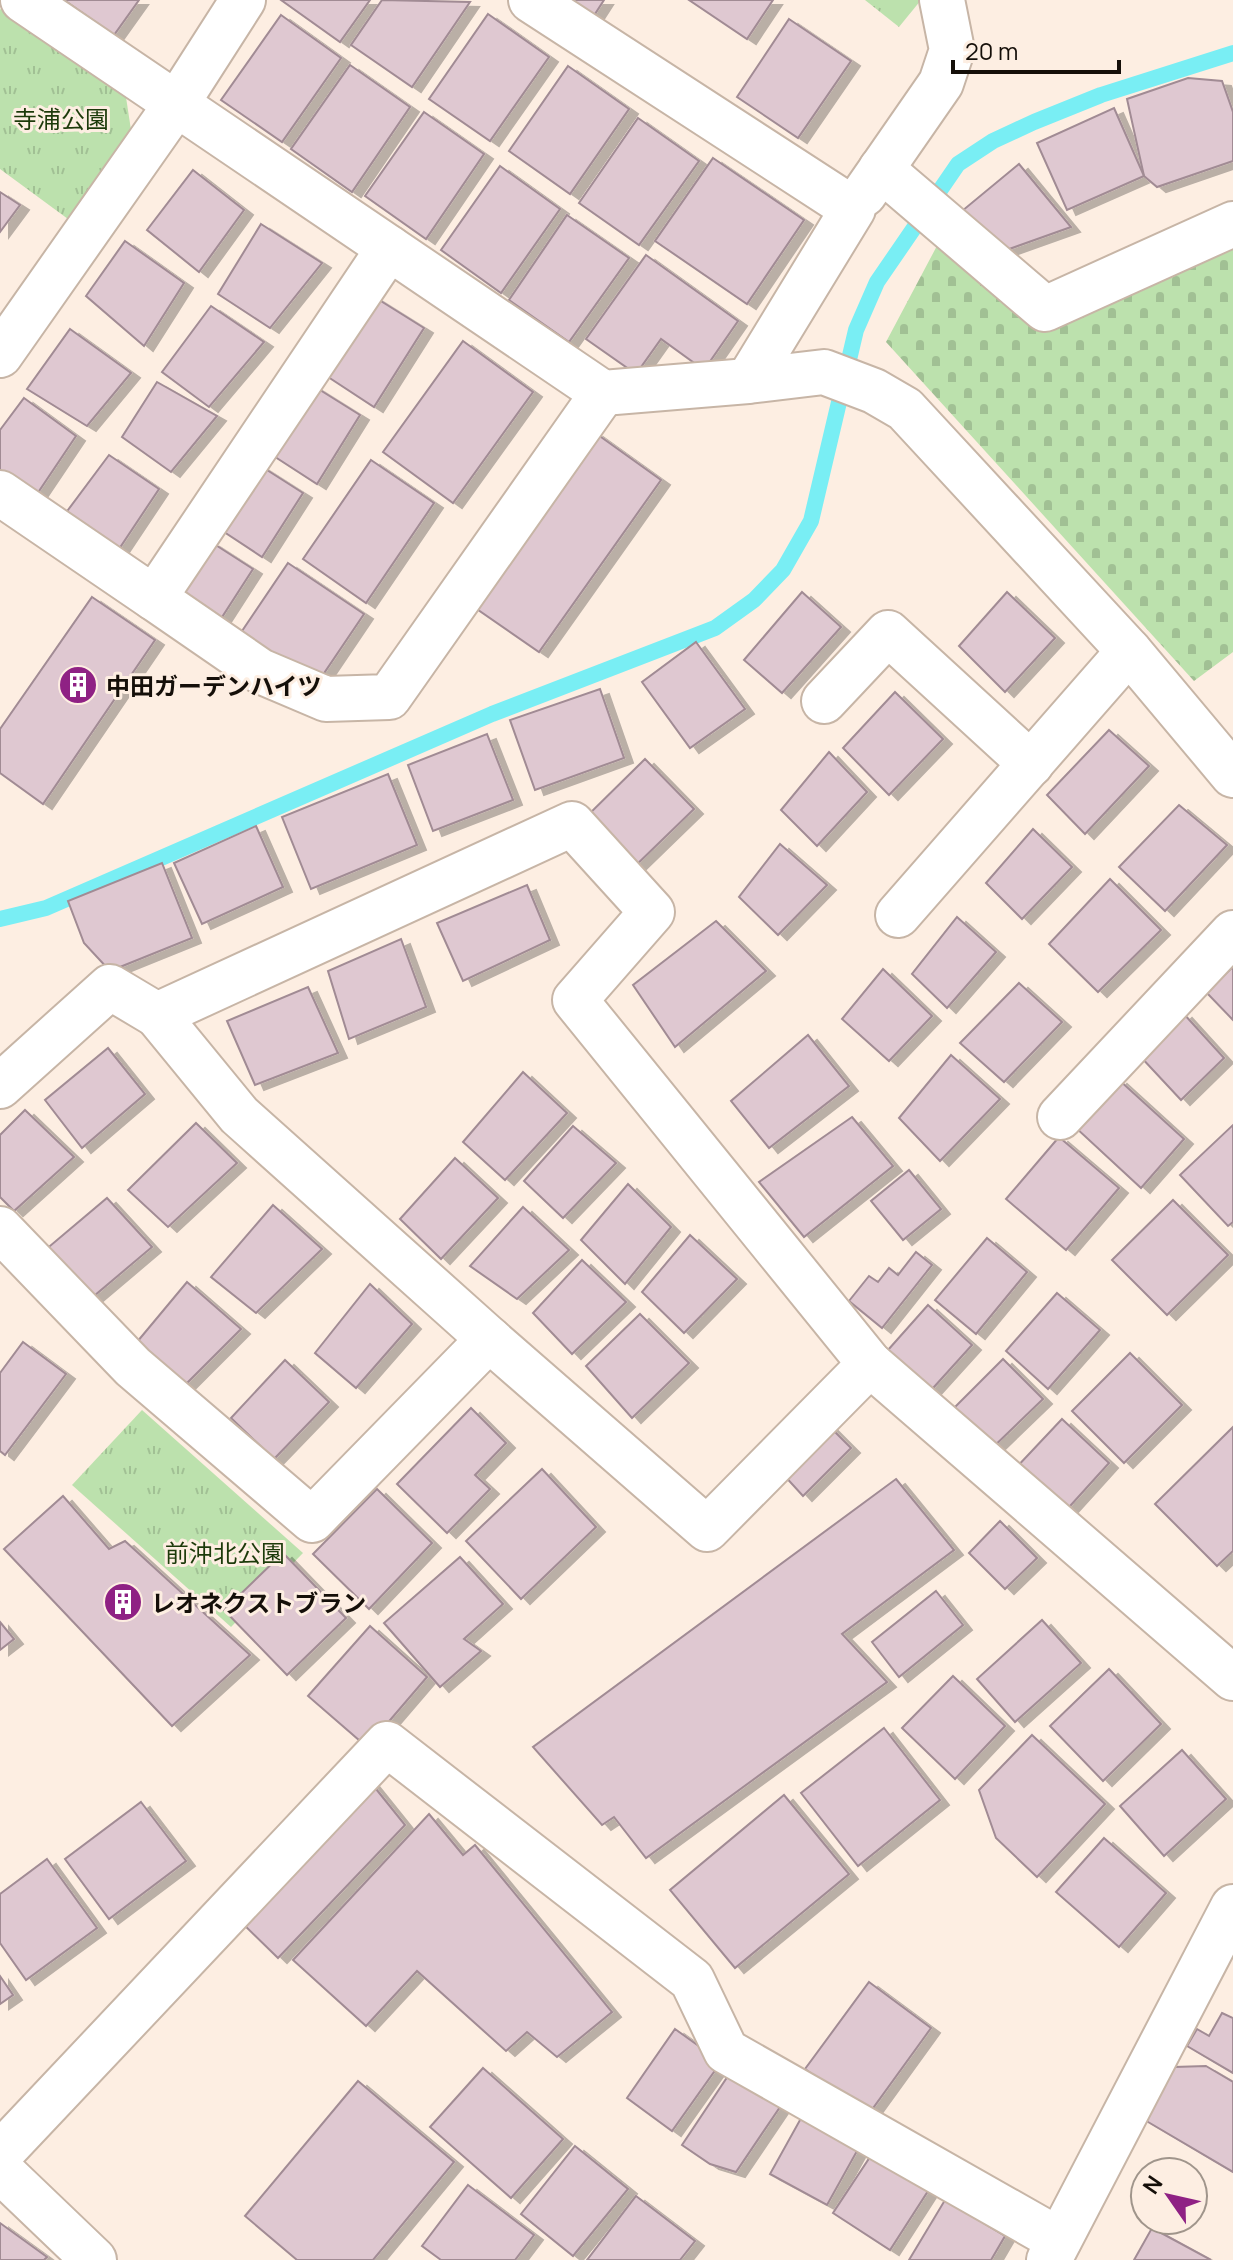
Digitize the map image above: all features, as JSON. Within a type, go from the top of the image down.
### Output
[{"type":"street","points":[[23,0],[603,393],[824,372],[874,391],[905,409],[1129,651],[1233,775]]},
{"type":"street","points":[[0,355],[177,103],[243,0]]},
{"type":"street","points":[[531,0],[853,209]]},
{"type":"street","points":[[748,381],[853,209],[893,179],[947,67],[942,0]]},
{"type":"street","points":[[893,179],[1045,309],[1233,224]]},
{"type":"street","points":[[154,598],[389,248]]},
{"type":"street","points":[[0,493],[260,671],[326,699],[389,697],[603,393]]},
{"type":"street","points":[[824,701],[888,633],[1031,764]]},
{"type":"street","points":[[898,915],[1129,651]]},
{"type":"street","points":[[157,1015],[572,824],[652,912],[575,1000],[870,1364],[1233,1678]]},
{"type":"street","points":[[1060,1117],[1233,933]]},
{"type":"street","points":[[0,1086],[110,987],[157,1015],[239,1115],[707,1529],[870,1364]]},
{"type":"street","points":[[0,1229],[133,1367],[312,1520],[489,1339]]},
{"type":"street","points":[[0,2154],[387,1744],[692,1980],[726,2051],[1054,2250],[1233,1907]]},
{"type":"street","points":[[0,2170],[94,2260]]},
{"type":"green space","points":[[865,0],[921,0],[899,27]]},
{"type":"green space","name":"寺浦公園","points":[[0,9],[124,84],[131,130],[68,219],[0,169]]},
{"type":"green space","points":[[939,242],[1050,328],[1233,244],[1233,652],[1194,681],[886,342]]},
{"type":"green space","name":"前沖北公園","points":[[142,1410],[303,1553],[231,1627],[72,1485]]},
{"type":"building","points":[[64,0],[139,0],[114,35]]},
{"type":"building","points":[[281,0],[370,0],[340,42]]},
{"type":"building","points":[[382,0],[470,2],[412,87],[351,45]]},
{"type":"building","points":[[568,0],[604,0],[593,17]]},
{"type":"building","points":[[689,0],[773,0],[747,39]]},
{"type":"building","points":[[488,14],[549,57],[490,141],[429,99]]},
{"type":"building","points":[[281,15],[341,58],[282,142],[221,100]]},
{"type":"building","points":[[789,19],[851,61],[798,138],[737,97]]},
{"type":"building","points":[[350,65],[410,107],[352,192],[291,149]]},
{"type":"building","points":[[568,66],[629,109],[570,194],[509,151]]},
{"type":"building","points":[[1188,78],[1222,81],[1233,112],[1233,161],[1157,187],[1144,176],[1127,99]]},
{"type":"building","points":[[1114,108],[1144,176],[1067,210],[1037,143]]},
{"type":"building","points":[[424,112],[484,154],[426,239],[365,196]]},
{"type":"building","points":[[638,118],[699,161],[639,245],[579,203]]},
{"type":"building","points":[[713,158],[804,220],[747,304],[655,241]]},
{"type":"building","points":[[1019,164],[1071,227],[998,253],[962,211]]},
{"type":"building","points":[[500,166],[560,209],[501,293],[441,250]]},
{"type":"building","points":[[193,170],[244,210],[199,272],[147,230]]},
{"type":"building","points":[[0,192],[20,205],[0,232]]},
{"type":"building","points":[[567,215],[629,258],[569,342],[509,300]]},
{"type":"building","points":[[261,224],[322,263],[270,328],[218,294]]},
{"type":"building","points":[[125,241],[184,283],[144,346],[86,296]]},
{"type":"building","points":[[646,255],[738,321],[704,370],[661,339],[636,374],[586,339]]},
{"type":"building","points":[[368,293],[424,328],[374,407],[319,371]]},
{"type":"building","points":[[211,306],[264,342],[209,407],[162,372]]},
{"type":"building","points":[[70,329],[131,373],[87,426],[27,389]]},
{"type":"building","points":[[463,341],[533,392],[453,503],[383,452]]},
{"type":"building","points":[[157,382],[217,416],[171,472],[122,437]]},
{"type":"building","points":[[312,385],[360,415],[317,484],[269,453]]},
{"type":"building","points":[[24,398],[76,436],[35,497],[0,470],[0,430]]},
{"type":"building","points":[[594,432],[661,480],[539,652],[471,605]]},
{"type":"building","points":[[109,455],[159,489],[117,552],[65,514]]},
{"type":"building","points":[[371,460],[434,503],[366,603],[303,559]]},
{"type":"building","points":[[256,463],[303,493],[262,557],[215,526]]},
{"type":"building","points":[[211,542],[253,569],[213,631],[171,603]]},
{"type":"building","points":[[288,563],[364,614],[316,685],[240,634]]},
{"type":"building","points":[[802,592],[841,627],[782,693],[744,660]]},
{"type":"building","points":[[1007,592],[1055,638],[1005,692],[959,646]]},
{"type":"building","name":"中田ガーデンハイツ","points":[[92,597],[155,640],[43,804],[0,773],[0,729]]},
{"type":"building","points":[[696,642],[745,709],[690,748],[642,682]]},
{"type":"building","points":[[600,689],[624,758],[535,790],[510,720]]},
{"type":"building","points":[[895,692],[943,739],[889,795],[843,748]]},
{"type":"building","points":[[1109,730],[1149,766],[1085,834],[1047,795]]},
{"type":"building","points":[[487,734],[513,800],[433,831],[408,765]]},
{"type":"building","points":[[829,752],[867,792],[817,846],[781,810]]},
{"type":"building","points":[[645,759],[694,809],[630,871],[582,821]]},
{"type":"building","points":[[388,774],[417,845],[311,889],[282,817]]},
{"type":"building","points":[[1179,805],[1227,845],[1165,911],[1119,867]]},
{"type":"building","points":[[256,826],[283,887],[202,924],[174,863]]},
{"type":"building","points":[[1033,829],[1072,867],[1022,919],[986,883]]},
{"type":"building","points":[[780,844],[827,885],[778,935],[739,897]]},
{"type":"building","points":[[162,863],[192,938],[110,971],[84,943],[68,901]]},
{"type":"building","points":[[1110,879],[1161,930],[1098,992],[1049,944]]},
{"type":"building","points":[[527,885],[550,940],[463,981],[437,923]]},
{"type":"building","points":[[957,917],[996,952],[947,1008],[912,974]]},
{"type":"building","points":[[716,921],[766,971],[675,1047],[633,985]]},
{"type":"building","points":[[401,939],[426,1007],[349,1039],[328,971]]},
{"type":"building","points":[[1233,967],[1233,1020],[1206,992]]},
{"type":"building","points":[[883,969],[932,1016],[889,1061],[842,1019]]},
{"type":"building","points":[[1019,983],[1062,1022],[1004,1082],[960,1043]]},
{"type":"building","points":[[308,987],[338,1053],[255,1085],[227,1021]]},
{"type":"building","points":[[1183,1013],[1224,1058],[1181,1100],[1139,1055]]},
{"type":"building","points":[[808,1035],[849,1086],[769,1148],[731,1101]]},
{"type":"building","points":[[108,1048],[145,1094],[82,1148],[45,1100]]},
{"type":"building","points":[[951,1055],[1000,1099],[940,1161],[899,1118]]},
{"type":"building","points":[[523,1072],[567,1113],[505,1180],[463,1142]]},
{"type":"building","points":[[1118,1079],[1184,1139],[1141,1188],[1075,1127]]},
{"type":"building","points":[[25,1110],[74,1157],[14,1211],[0,1197],[0,1135]]},
{"type":"building","points":[[852,1117],[893,1166],[804,1237],[759,1182]]},
{"type":"building","points":[[196,1123],[237,1163],[168,1227],[128,1190]]},
{"type":"building","points":[[1233,1125],[1233,1222],[1228,1226],[1180,1175]]},
{"type":"building","points":[[573,1126],[616,1163],[563,1218],[524,1181]]},
{"type":"building","points":[[1059,1137],[1119,1188],[1066,1250],[1006,1199]]},
{"type":"building","points":[[455,1158],[498,1198],[441,1259],[400,1219]]},
{"type":"building","points":[[909,1170],[941,1209],[903,1240],[871,1201]]},
{"type":"building","points":[[628,1184],[671,1227],[625,1284],[581,1240]]},
{"type":"building","points":[[107,1198],[152,1247],[88,1301],[44,1251]]},
{"type":"building","points":[[1173,1200],[1228,1255],[1167,1315],[1112,1260]]},
{"type":"building","points":[[273,1205],[322,1249],[256,1313],[211,1277]]},
{"type":"building","points":[[523,1207],[569,1250],[517,1299],[470,1266]]},
{"type":"building","points":[[690,1235],[737,1279],[684,1333],[642,1292]]},
{"type":"building","points":[[987,1238],[1027,1272],[976,1334],[935,1300]]},
{"type":"building","points":[[916,1252],[932,1265],[882,1328],[849,1301],[869,1276],[878,1282],[889,1268],[898,1275]]},
{"type":"building","points":[[582,1260],[626,1302],[572,1354],[533,1313]]},
{"type":"building","points":[[187,1282],[241,1329],[184,1386],[137,1342]]},
{"type":"building","points":[[370,1284],[412,1324],[356,1388],[315,1353]]},
{"type":"building","points":[[1057,1293],[1100,1330],[1048,1389],[1006,1351]]},
{"type":"building","points":[[928,1305],[972,1345],[924,1398],[880,1359]]},
{"type":"building","points":[[640,1314],[689,1363],[632,1418],[586,1366]]},
{"type":"building","points":[[23,1342],[66,1374],[5,1455],[0,1451],[0,1373]]},
{"type":"building","points":[[1130,1353],[1182,1405],[1124,1463],[1072,1411]]},
{"type":"building","points":[[1003,1359],[1043,1399],[987,1453],[948,1414]]},
{"type":"building","points":[[285,1360],[329,1402],[274,1459],[231,1418]]},
{"type":"building","points":[[471,1408],[506,1443],[475,1475],[490,1489],[447,1533],[397,1484]]},
{"type":"building","points":[[1062,1419],[1109,1463],[1061,1516],[1013,1471]]},
{"type":"building","points":[[829,1426],[851,1448],[803,1496],[782,1473]]},
{"type":"building","points":[[1233,1427],[1233,1551],[1217,1566],[1155,1504]]},
{"type":"building","points":[[542,1469],[596,1527],[521,1599],[466,1541]]},
{"type":"building","points":[[896,1479],[954,1550],[842,1634],[887,1682],[646,1858],[614,1817],[602,1825],[533,1747]]},
{"type":"building","points":[[377,1489],[432,1543],[369,1609],[313,1554]]},
{"type":"building","name":"レオネクストブラン","points":[[63,1496],[109,1549],[125,1541],[250,1655],[172,1726],[4,1549]]},
{"type":"building","points":[[1000,1521],[1037,1558],[1005,1589],[969,1553]]},
{"type":"building","points":[[283,1553],[346,1618],[287,1675],[224,1610]]},
{"type":"building","points":[[460,1557],[503,1604],[464,1639],[481,1651],[440,1687],[384,1623]]},
{"type":"building","points":[[936,1591],[963,1625],[899,1677],[872,1642]]},
{"type":"building","points":[[1042,1620],[1081,1663],[1015,1722],[977,1679]]},
{"type":"building","points":[[0,1622],[14,1639],[0,1650]]},
{"type":"building","points":[[370,1626],[427,1677],[367,1747],[308,1696]]},
{"type":"building","points":[[1109,1669],[1161,1724],[1103,1781],[1050,1726]]},
{"type":"building","points":[[953,1676],[1005,1726],[955,1779],[902,1728]]},
{"type":"building","points":[[884,1728],[940,1800],[858,1866],[801,1793]]},
{"type":"building","points":[[1032,1735],[1105,1804],[1037,1877],[996,1838],[979,1790]]},
{"type":"building","points":[[1182,1750],[1226,1799],[1164,1856],[1120,1806]]},
{"type":"building","points":[[368,1779],[405,1825],[278,1958],[237,1918]]},
{"type":"building","points":[[784,1795],[849,1874],[735,1968],[670,1890]]},
{"type":"building","points":[[141,1802],[186,1861],[109,1919],[65,1859]]},
{"type":"building","points":[[429,1814],[463,1855],[475,1845],[612,2012],[557,2057],[527,2032],[506,2051],[417,1971],[366,2026],[293,1960]]},
{"type":"building","points":[[1104,1838],[1166,1893],[1119,1947],[1056,1892]]},
{"type":"building","points":[[47,1859],[97,1928],[26,1980],[0,1943],[0,1894]]},
{"type":"building","points":[[0,1976],[13,1995],[0,2004]]},
{"type":"building","points":[[869,1982],[931,2028],[868,2115],[805,2069]]},
{"type":"building","points":[[1222,2013],[1233,2018],[1233,2073],[1187,2046],[1197,2029],[1209,2036]]},
{"type":"building","points":[[675,2029],[721,2062],[672,2131],[627,2098]]},
{"type":"building","points":[[1206,2066],[1233,2082],[1233,2172],[1143,2119],[1174,2067]]},
{"type":"building","points":[[483,2068],[563,2139],[511,2198],[430,2127]]},
{"type":"building","points":[[732,2070],[782,2104],[736,2172],[710,2164],[682,2145]]},
{"type":"building","points":[[358,2081],[454,2162],[373,2260],[297,2260],[245,2216]]},
{"type":"building","points":[[805,2111],[862,2142],[827,2205],[770,2174]]},
{"type":"building","points":[[575,2146],[628,2189],[573,2256],[521,2214]]},
{"type":"building","points":[[872,2154],[928,2191],[890,2250],[833,2213]]},
{"type":"building","points":[[468,2185],[534,2235],[515,2260],[441,2260],[422,2246]]},
{"type":"building","points":[[636,2196],[695,2241],[680,2260],[587,2260]]},
{"type":"building","points":[[945,2200],[1005,2236],[991,2260],[909,2260]]},
{"type":"building","points":[[0,2223],[47,2257],[44,2260],[0,2260]]},
{"type":"building","points":[[1148,2236],[1167,2236],[1211,2260],[1134,2260]]},
{"type":"waterway","points":[[0,919],[46,908],[492,714],[715,628],[754,600],[783,570],[811,521],[856,330],[877,282],[958,164],[993,141],[1034,122],[1101,95],[1233,53]]},
{"type":"place","name":"中田ガーデンハイツ","points":[[78,685]]},
{"type":"place","name":"レオネクストブラン","points":[[123,1602]]}]
